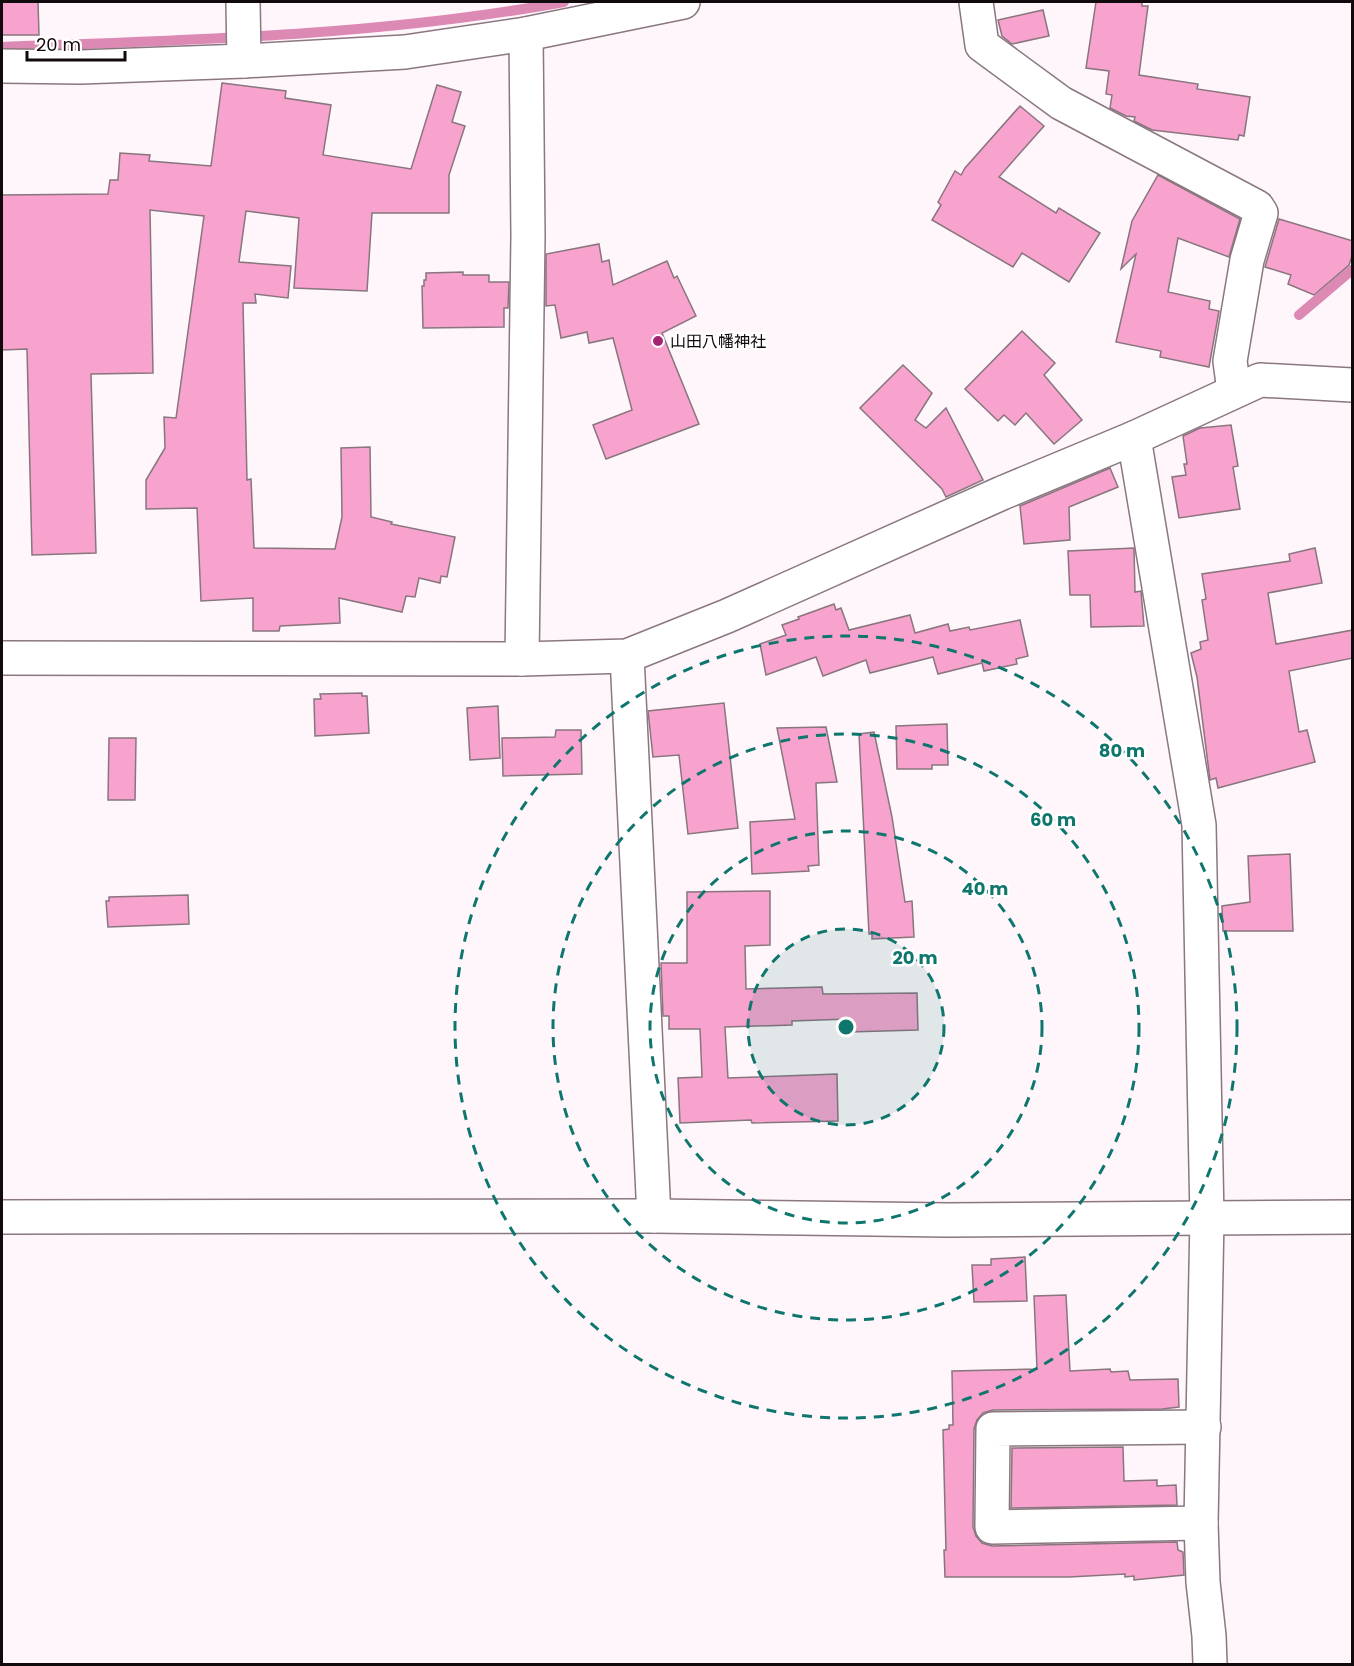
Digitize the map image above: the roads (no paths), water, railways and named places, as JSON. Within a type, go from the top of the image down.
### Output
[{"type":"street","points":[[243,2],[244,61]]},
{"type":"street","points":[[2,66],[81,67],[405,52],[526,34],[683,2]]},
{"type":"street","points":[[976,2],[982,45],[1061,103],[1257,207],[1261,213],[1247,260],[1230,361],[1234,392]]},
{"type":"street","points":[[522,659],[528,236],[526,34]]},
{"type":"street","points":[[2,658],[522,659],[627,656],[727,616],[992,498],[1134,438],[1260,380],[1353,385]]},
{"type":"street","points":[[1134,438],[1199,825],[1207,1218],[1201,1523],[1210,1665]]},
{"type":"street","points":[[627,656],[654,1216]]},
{"type":"street","points":[[2,1217],[654,1216],[947,1220],[1353,1217]]},
{"type":"street","points":[[1201,1523],[992,1527],[993,1429],[1204,1427]]},
{"type":"waterway","points":[[2,47],[284,35],[424,22],[564,2]]},
{"type":"waterway","points":[[1299,315],[1352,270]]},
{"type":"place","name":"山田八幡神社","points":[[658,341]]}]
